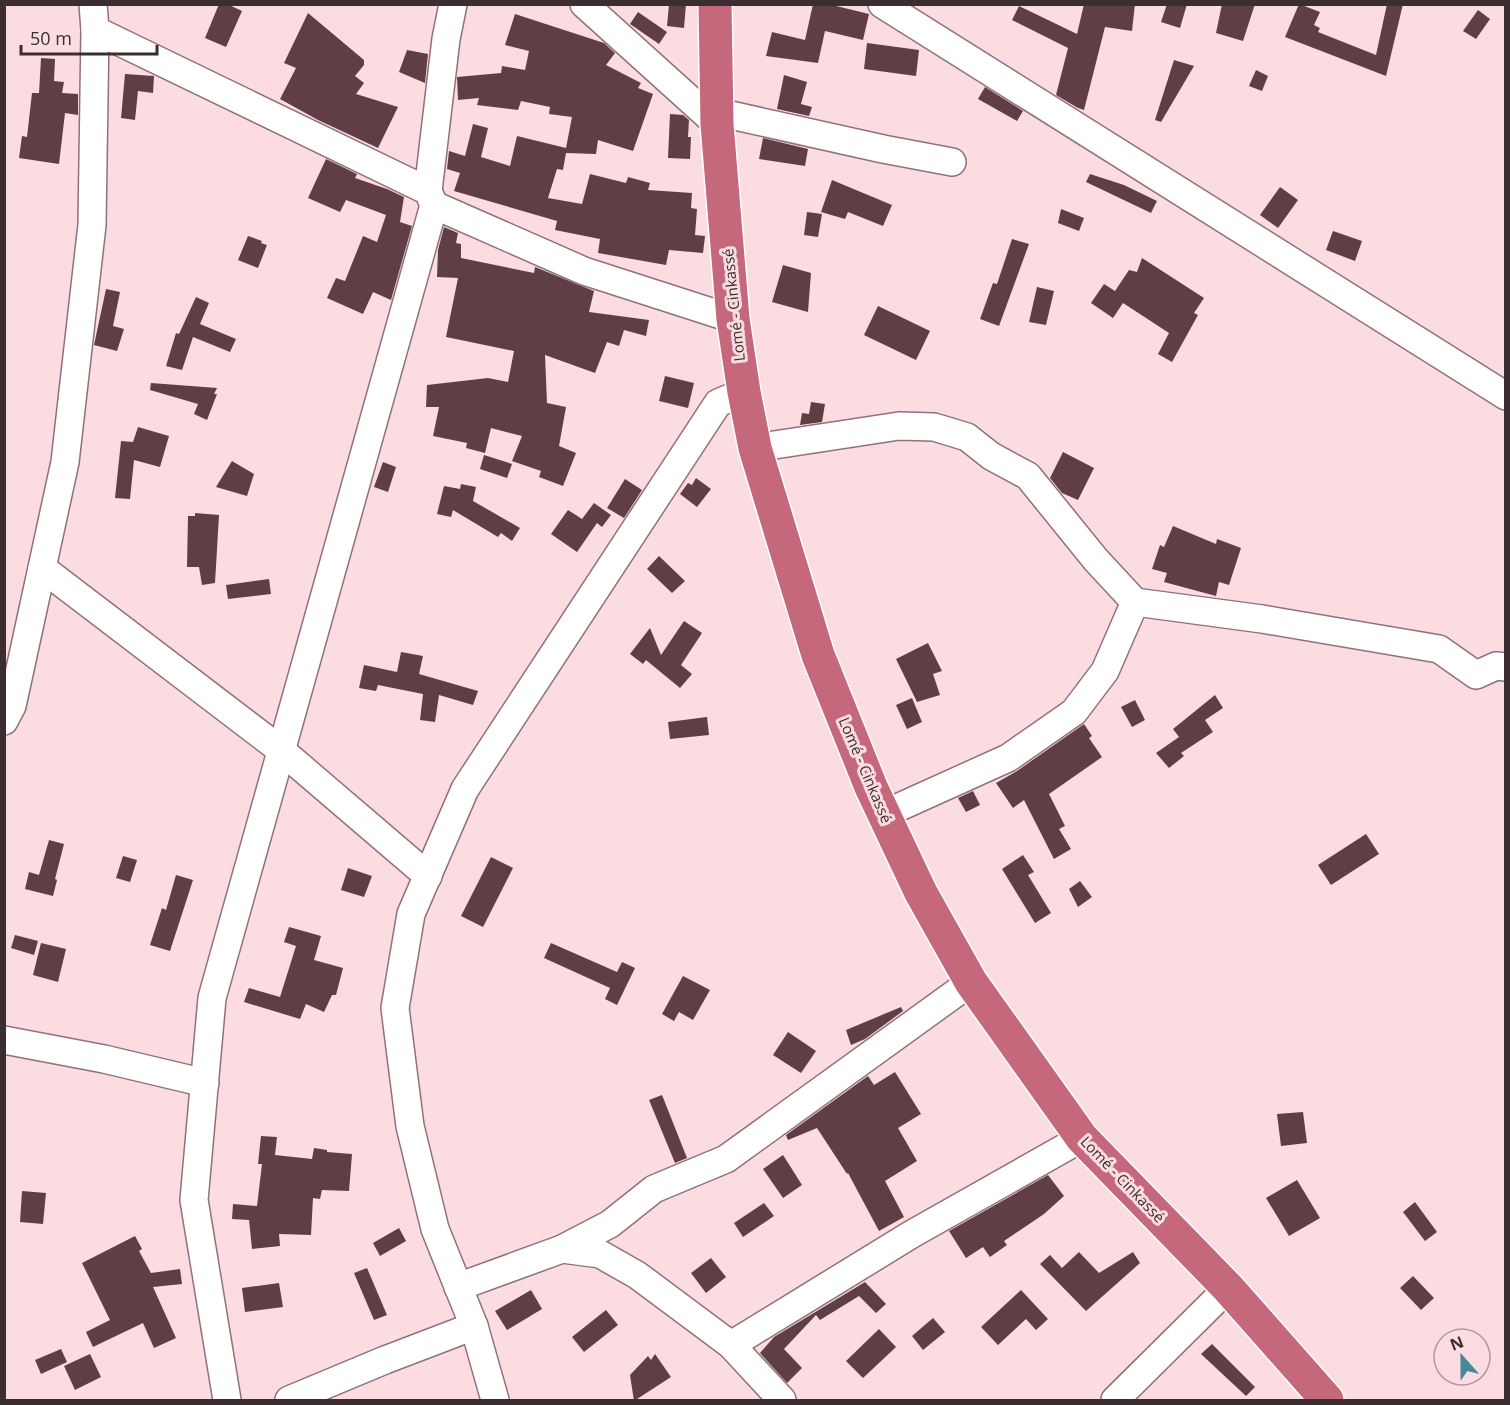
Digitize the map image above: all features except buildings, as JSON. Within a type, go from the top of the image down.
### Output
[{"type":"highway","name":"Lomé - Cinkassé","points":[[714,4],[717,118],[733,319],[744,392],[756,448],[818,655],[884,814],[921,893],[970,982],[1082,1138],[1228,1288],[1327,1401]]},
{"type":"street","points":[[227,1401],[194,1200],[212,998],[282,751],[431,198],[446,39],[453,4]]},
{"type":"street","points":[[584,4],[717,118],[952,162]]},
{"type":"street","points":[[882,4],[1506,396]]},
{"type":"street","points":[[4,722],[12,706],[64,462],[92,225],[94,17],[431,198],[584,271],[733,319]]},
{"type":"street","points":[[495,1401],[474,1326],[435,1229],[410,1126],[394,1008],[411,914],[465,789],[718,403],[744,392]]},
{"type":"street","points":[[756,448],[899,426],[934,427],[967,437],[991,456],[1028,476],[1096,560],[1135,602],[1262,619],[1439,649],[1476,675],[1496,666],[1506,667]]},
{"type":"street","points":[[42,568],[282,751],[428,876]]},
{"type":"street","points":[[884,814],[1008,758],[1074,712],[1105,671],[1135,602]]},
{"type":"street","points":[[458,1287],[562,1249],[610,1224],[654,1189],[726,1159],[970,982]]},
{"type":"street","points":[[4,1040],[104,1059],[205,1083]]},
{"type":"street","points":[[731,1345],[912,1234],[1082,1138]]},
{"type":"street","points":[[562,1249],[600,1254],[637,1275],[731,1345],[782,1401]]},
{"type":"street","points":[[1114,1401],[1228,1288]]},
{"type":"street","points":[[289,1401],[385,1360],[474,1326]]}]
